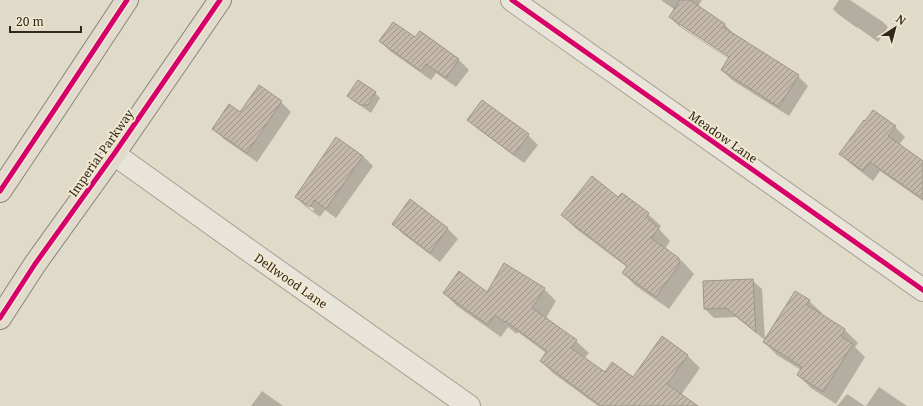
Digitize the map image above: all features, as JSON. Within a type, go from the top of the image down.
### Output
[{"type":"main road","points":[[0,191],[128,0]]},
{"type":"main road","name":"Imperial Parkway","points":[[0,318],[35,264],[114,154],[220,0]]},
{"type":"street","name":"Meadow Lane","points":[[512,0],[923,290]]},
{"type":"street","name":"Dellwood Lane","points":[[114,154],[469,406]]},
{"type":"building","points":[[680,0],[690,0],[725,24],[723,27],[799,75],[779,107],[721,70],[729,57],[669,17]]},
{"type":"building","points":[[393,22],[415,37],[420,31],[459,59],[446,78],[426,64],[421,71],[379,41]]},
{"type":"building","points":[[358,80],[376,92],[368,105],[360,105],[347,96]]},
{"type":"building","points":[[259,85],[282,101],[247,153],[212,129],[229,104],[240,112]]},
{"type":"building","points":[[482,100],[529,134],[514,155],[467,120]]},
{"type":"building","points":[[873,110],[896,126],[888,136],[923,161],[923,199],[870,162],[863,171],[839,154]]},
{"type":"building","points":[[336,137],[363,156],[326,209],[314,200],[310,207],[295,197]]},
{"type":"building","points":[[592,176],[618,197],[622,193],[649,213],[646,217],[659,228],[651,238],[679,258],[679,265],[656,297],[622,273],[627,266],[561,215]]},
{"type":"building","points":[[410,199],[448,228],[430,253],[392,224]]},
{"type":"building","points":[[504,263],[545,288],[532,308],[577,340],[571,348],[605,372],[612,362],[633,377],[662,336],[688,355],[667,384],[698,406],[601,406],[540,361],[547,351],[495,315],[488,325],[443,293],[459,271],[487,292]]},
{"type":"building","points":[[753,279],[756,332],[726,308],[704,309],[703,281]]},
{"type":"building","points":[[795,291],[810,300],[807,305],[845,329],[841,336],[853,344],[823,392],[797,375],[802,367],[763,342]]},
{"type":"cycle path","points":[[0,191],[127,0]]},
{"type":"cycle path","points":[[0,318],[35,264],[114,154],[220,0]]},
{"type":"cycle path","points":[[512,0],[923,290]]}]
